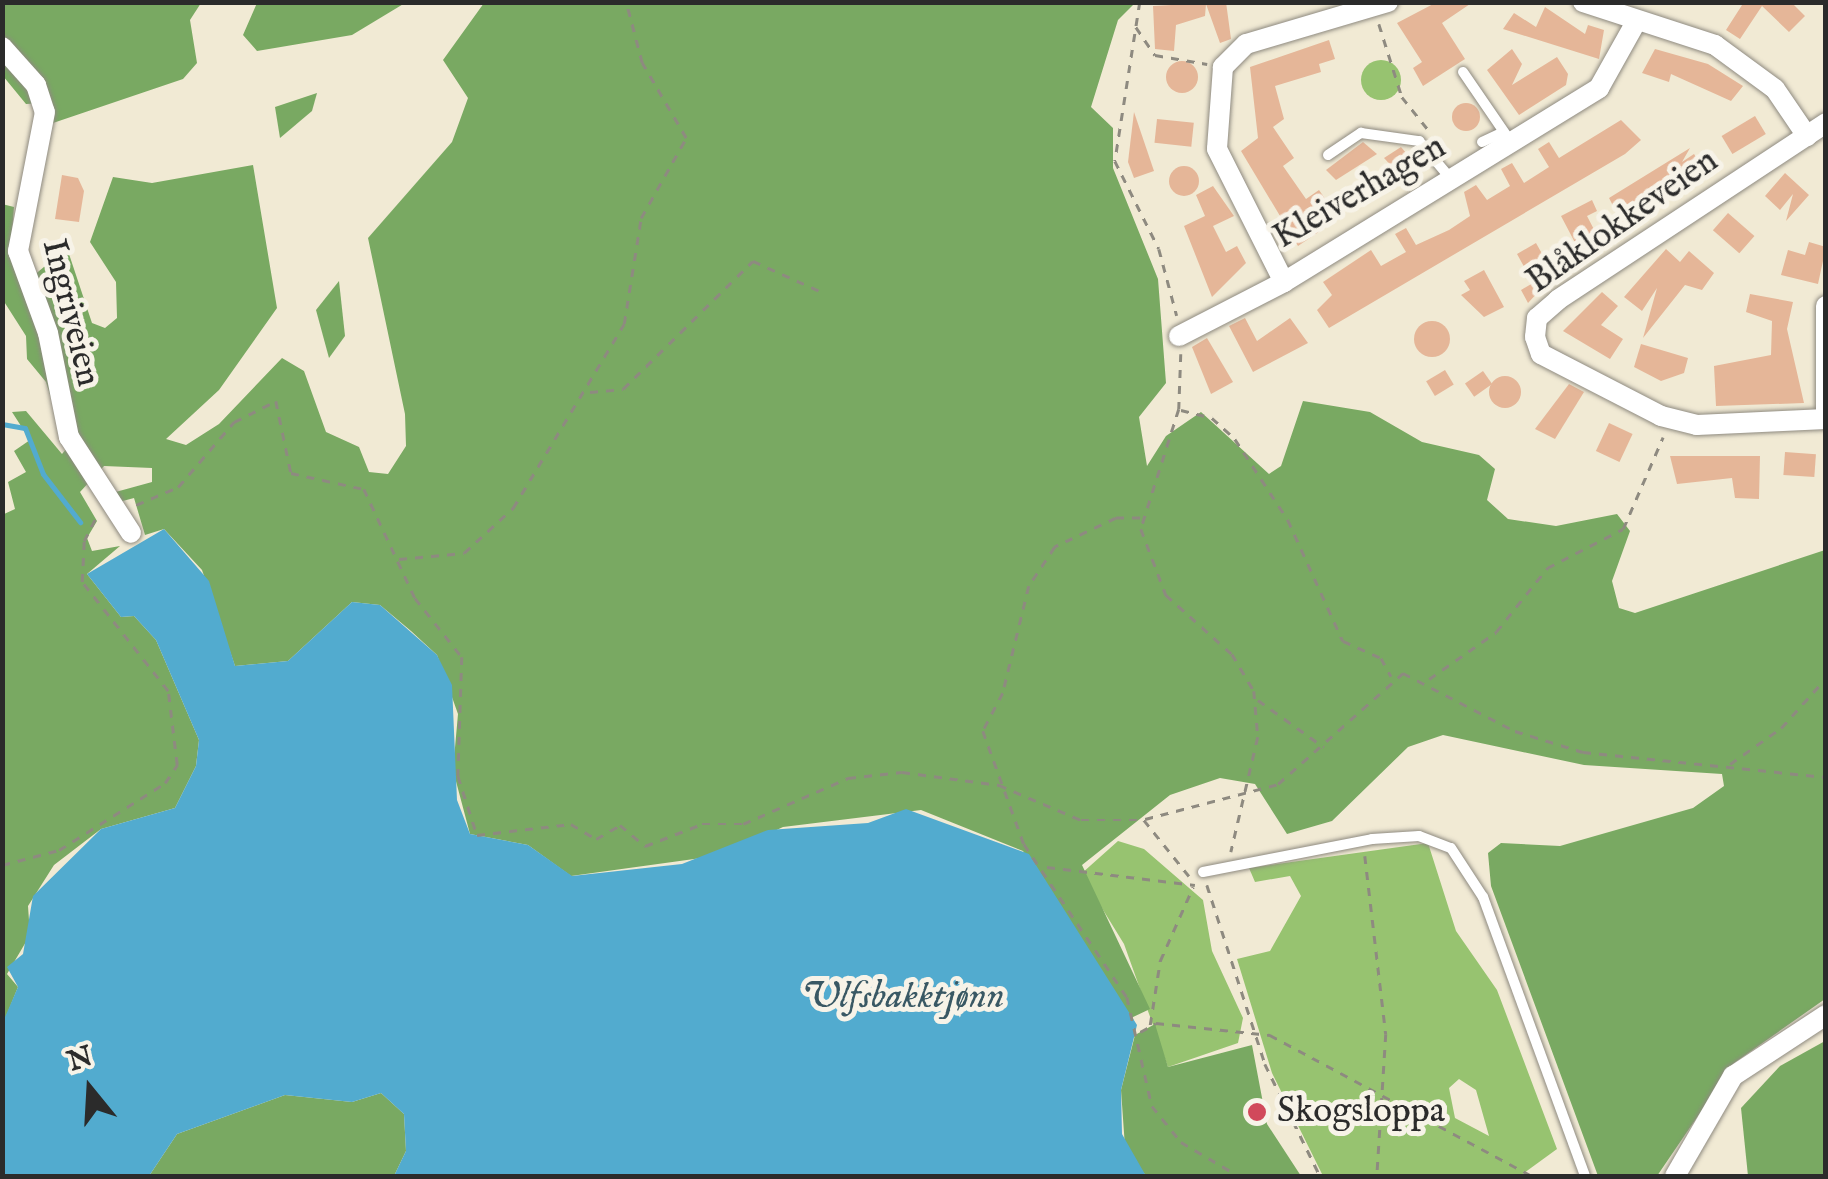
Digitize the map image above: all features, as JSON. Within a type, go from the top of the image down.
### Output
[{"type":"street","points":[[1583,2],[1746,64],[1807,136]]},
{"type":"street","points":[[1223,66],[1246,44],[1380,5]]},
{"type":"street","name":"Kleiverhagen","points":[[1223,66],[1217,149],[1284,282],[1451,180],[1507,137],[1599,88],[1636,22]]},
{"type":"street","name":"Ingriveien","points":[[2,47],[36,85],[45,112],[18,251],[48,333],[69,437],[120,519]]},
{"type":"street","name":"Blåklokkeveien","points":[[1826,123],[1537,318],[1541,354],[1670,418],[1826,419]]},
{"type":"street","points":[[1180,336],[1284,282]]},
{"type":"street","points":[[1826,306],[1826,411]]},
{"type":"street","points":[[1675,1176],[1733,1076],[1826,1015]]},
{"type":"lane","points":[[1463,72],[1507,137],[1482,142]]},
{"type":"lane","points":[[1328,155],[1360,133],[1419,140],[1451,180]]},
{"type":"lane","points":[[1205,877],[1223,867],[1369,840],[1429,838],[1467,864],[1584,1176]]},
{"type":"path","points":[[398,559],[447,558],[485,538],[588,392],[635,290],[635,242],[650,191],[685,153],[626,2]]},
{"type":"path","points":[[1140,2],[1115,161],[1158,249],[1180,336],[1179,409],[1142,518],[1159,585],[1232,654],[1256,696],[1326,747]]},
{"type":"path","points":[[1380,5],[1402,97],[1437,140]]},
{"type":"path","points":[[1136,27],[1155,55],[1223,66]]},
{"type":"path","points":[[588,392],[623,389],[753,261],[822,292]]},
{"type":"path","points":[[2,865],[59,850],[165,783],[177,765],[168,691],[82,582],[86,533],[178,487],[234,422],[272,400],[284,417],[295,478],[364,488],[415,598],[462,657],[458,776],[477,835],[571,824],[596,839],[620,825],[645,846],[702,824],[743,824],[862,775],[999,785],[1066,816],[1144,820],[1278,784],[1326,747],[1392,677]]},
{"type":"path","points":[[1179,409],[1212,418],[1234,439],[1288,520],[1344,642],[1381,658],[1392,677]]},
{"type":"path","points":[[1428,680],[1496,632],[1546,568],[1623,530],[1670,418]]},
{"type":"path","points":[[1142,518],[1116,518],[1055,547],[1029,586],[1003,693],[983,731],[999,785],[1024,844],[1047,866],[1140,1032],[1139,1077],[1162,1123],[1238,1176]]},
{"type":"path","points":[[1392,677],[1428,680],[1515,731],[1583,752],[1826,777]]},
{"type":"path","points":[[1729,765],[1781,728],[1826,678]]},
{"type":"path","points":[[1223,867],[1242,828],[1243,793],[1258,737],[1256,696]]},
{"type":"path","points":[[1144,820],[1182,874],[1205,877]]},
{"type":"path","points":[[1369,840],[1386,1095],[1377,1176]]},
{"type":"path","points":[[1047,866],[1194,885]]},
{"type":"path","points":[[1150,1027],[1160,961],[1194,885],[1205,877]]},
{"type":"path","points":[[1210,900],[1255,1032],[1320,1176]]},
{"type":"path","points":[[1140,1032],[1150,1027],[1255,1032],[1386,1095],[1532,1176]]},
{"type":"green space","points":[[257,2],[405,3],[352,35],[257,51],[243,35]]},
{"type":"green space","points":[[2,3],[201,3],[190,20],[197,63],[183,79],[53,123],[46,103],[26,104],[3,76]]},
{"type":"green space","points":[[484,3],[1135,3],[1118,20],[1091,107],[1113,128],[1113,168],[1158,279],[1166,383],[1139,417],[1147,466],[1166,436],[1201,412],[1269,474],[1281,466],[1303,401],[1370,412],[1422,442],[1479,455],[1495,469],[1487,500],[1508,519],[1556,526],[1617,514],[1630,531],[1612,581],[1619,608],[1635,613],[1825,550],[1825,999],[1734,1063],[1657,1176],[1598,1176],[1491,886],[1488,853],[1501,843],[1560,846],[1693,808],[1724,786],[1722,774],[1584,765],[1443,735],[1408,747],[1332,821],[1287,834],[1255,784],[1220,778],[1170,795],[1082,865],[1150,1009],[1131,1018],[1023,851],[921,810],[783,827],[723,855],[571,876],[528,845],[470,834],[453,770],[458,714],[437,655],[411,631],[380,605],[352,602],[288,661],[235,666],[202,570],[164,529],[145,535],[134,498],[119,502],[112,493],[152,482],[152,468],[104,466],[80,492],[97,521],[87,538],[92,551],[120,546],[87,574],[121,617],[134,616],[156,640],[199,740],[196,766],[175,808],[101,829],[54,865],[28,906],[30,935],[7,974],[18,987],[3,1024],[2,515],[15,509],[8,482],[26,472],[14,451],[30,440],[12,412],[26,411],[62,454],[67,448],[46,382],[27,359],[26,336],[3,300],[2,204],[14,207],[11,247],[33,276],[67,248],[92,323],[105,328],[117,318],[116,282],[90,242],[113,177],[152,183],[253,165],[277,308],[219,390],[166,439],[186,445],[219,424],[282,358],[304,371],[326,432],[359,447],[369,472],[388,474],[406,446],[405,414],[368,238],[452,142],[468,98],[443,60]]},
{"type":"green space","points":[[1381,60],[1395,66],[1401,80],[1395,94],[1381,100],[1367,94],[1361,80],[1367,66]]},
{"type":"green space","points":[[317,93],[312,111],[280,138],[275,107]]},
{"type":"green space","points":[[339,281],[345,336],[329,358],[316,310]]},
{"type":"green space","points":[[1118,841],[1144,849],[1203,900],[1212,951],[1243,1018],[1238,1043],[1168,1067],[1124,944],[1081,874]]},
{"type":"green space","points":[[1428,843],[1456,931],[1497,990],[1557,1149],[1520,1176],[1323,1176],[1272,1073],[1237,959],[1270,951],[1301,896],[1290,876],[1255,882],[1249,868]],"holes":[[[1459,1079],[1476,1090],[1489,1136],[1455,1118],[1449,1088]]]},
{"type":"green space","points":[[1155,1024],[1168,1067],[1252,1045],[1267,1124],[1301,1176],[1146,1176],[1125,1147],[1121,1090],[1135,1035]]},
{"type":"green space","points":[[1825,1041],[1825,1176],[1748,1176],[1741,1108],[1780,1066]]},
{"type":"green space","points":[[381,1093],[404,1114],[406,1151],[394,1176],[149,1176],[177,1134],[285,1095],[352,1102]]},
{"type":"water","name":"Ulfsbakktjønn","points":[[164,529],[209,581],[235,666],[288,661],[352,602],[380,605],[437,655],[452,685],[457,800],[470,834],[528,845],[572,876],[682,864],[768,830],[868,823],[906,809],[1029,854],[1137,1025],[1121,1090],[1122,1134],[1146,1176],[394,1176],[406,1151],[404,1114],[381,1093],[352,1102],[285,1095],[177,1134],[149,1176],[3,1176],[2,1024],[18,987],[7,967],[23,954],[33,896],[101,829],[175,808],[196,766],[199,740],[156,640],[134,616],[121,617],[87,574]]},
{"type":"building","points":[[1226,2],[1231,39],[1220,43],[1206,4],[1205,16],[1176,25],[1174,51],[1155,49],[1153,6]]},
{"type":"building","points":[[1437,2],[1473,2],[1442,23],[1465,59],[1423,86],[1413,68],[1422,62],[1397,23]]},
{"type":"building","points":[[1744,2],[1791,2],[1805,16],[1789,32],[1762,6],[1740,39],[1726,30]]},
{"type":"building","points":[[1545,7],[1585,34],[1588,25],[1604,30],[1599,59],[1503,29],[1514,13],[1536,27]]},
{"type":"building","points":[[1329,40],[1335,59],[1319,64],[1321,72],[1275,86],[1284,119],[1273,127],[1294,158],[1283,166],[1306,199],[1319,190],[1331,207],[1315,218],[1323,229],[1298,246],[1241,151],[1258,138],[1250,67]]},
{"type":"building","points":[[1512,49],[1522,64],[1512,85],[1557,57],[1568,74],[1566,85],[1519,115],[1487,70]]},
{"type":"building","points":[[1655,49],[1708,64],[1743,86],[1731,101],[1671,74],[1669,82],[1642,73]]},
{"type":"building","points":[[1182,61],[1193,66],[1198,77],[1193,88],[1182,93],[1171,88],[1166,77],[1171,66]]},
{"type":"building","points":[[1466,103],[1476,107],[1480,117],[1476,127],[1466,131],[1456,127],[1452,117],[1456,107]]},
{"type":"building","points":[[1134,112],[1154,171],[1134,178],[1128,162]]},
{"type":"building","points":[[1755,116],[1766,134],[1732,154],[1722,136]]},
{"type":"building","points":[[1157,119],[1194,123],[1191,147],[1154,143]]},
{"type":"building","points":[[1621,120],[1641,140],[1625,154],[1329,328],[1317,310],[1332,295],[1323,282],[1371,250],[1381,266],[1406,252],[1395,234],[1406,228],[1416,245],[1449,230],[1470,216],[1464,192],[1476,185],[1487,200],[1510,186],[1501,169],[1512,163],[1524,183],[1549,167],[1538,149],[1549,142],[1559,158]]},
{"type":"building","points":[[1363,142],[1377,154],[1336,180],[1326,170]]},
{"type":"building","points":[[1401,147],[1411,159],[1397,172],[1384,158]]},
{"type":"building","points":[[1690,148],[1682,162],[1694,154],[1701,165],[1622,223],[1609,198]]},
{"type":"building","points":[[1184,166],[1195,170],[1199,181],[1195,192],[1184,196],[1173,192],[1169,181],[1173,170]]},
{"type":"building","points":[[1785,173],[1809,195],[1786,221],[1793,194],[1780,210],[1765,196]]},
{"type":"building","points":[[62,175],[78,178],[84,191],[79,222],[55,219]]},
{"type":"building","points":[[1213,186],[1234,216],[1213,226],[1226,252],[1237,246],[1246,263],[1212,297],[1184,226],[1205,216],[1196,195]]},
{"type":"building","points":[[1592,200],[1597,211],[1587,216],[1601,243],[1581,254],[1561,216]]},
{"type":"building","points":[[1728,213],[1754,236],[1739,253],[1713,230]]},
{"type":"building","points":[[1809,242],[1826,247],[1818,284],[1781,275],[1788,250],[1805,255]]},
{"type":"building","points":[[1536,243],[1554,275],[1528,303],[1521,290],[1533,283],[1517,254]]},
{"type":"building","points":[[1666,249],[1680,262],[1689,251],[1714,273],[1702,290],[1685,285],[1643,338],[1657,288],[1642,311],[1624,297]]},
{"type":"building","points":[[1484,270],[1504,307],[1484,317],[1461,295],[1470,290],[1464,281]]},
{"type":"building","points":[[1602,292],[1618,306],[1601,325],[1623,339],[1610,359],[1563,331]]},
{"type":"building","points":[[1750,294],[1793,302],[1787,329],[1804,403],[1716,406],[1714,366],[1771,355],[1772,321],[1746,312]]},
{"type":"building","points":[[1245,318],[1257,341],[1290,318],[1308,343],[1253,372],[1229,326]]},
{"type":"building","points":[[1432,321],[1445,326],[1450,339],[1445,352],[1432,357],[1419,352],[1414,339],[1419,326]]},
{"type":"building","points":[[1207,338],[1233,382],[1211,394],[1192,347]]},
{"type":"building","points":[[1641,344],[1688,358],[1684,373],[1661,381],[1634,367]]},
{"type":"building","points":[[1445,370],[1454,385],[1435,396],[1426,381]]},
{"type":"building","points":[[1483,371],[1492,384],[1474,397],[1465,384]]},
{"type":"building","points":[[1505,376],[1517,380],[1521,392],[1517,404],[1505,408],[1493,404],[1489,392],[1493,380]]},
{"type":"building","points":[[1569,384],[1584,392],[1555,439],[1535,429]]},
{"type":"building","points":[[1609,423],[1633,434],[1619,462],[1596,451]]},
{"type":"building","points":[[1785,452],[1816,454],[1814,477],[1783,475]]},
{"type":"building","points":[[1670,456],[1760,456],[1759,499],[1735,498],[1732,478],[1677,484]]},
{"type":"waterway","points":[[2,424],[25,428],[43,474],[80,522]]},
{"type":"place","name":"Skogsloppa","points":[[1257,1112]]}]
